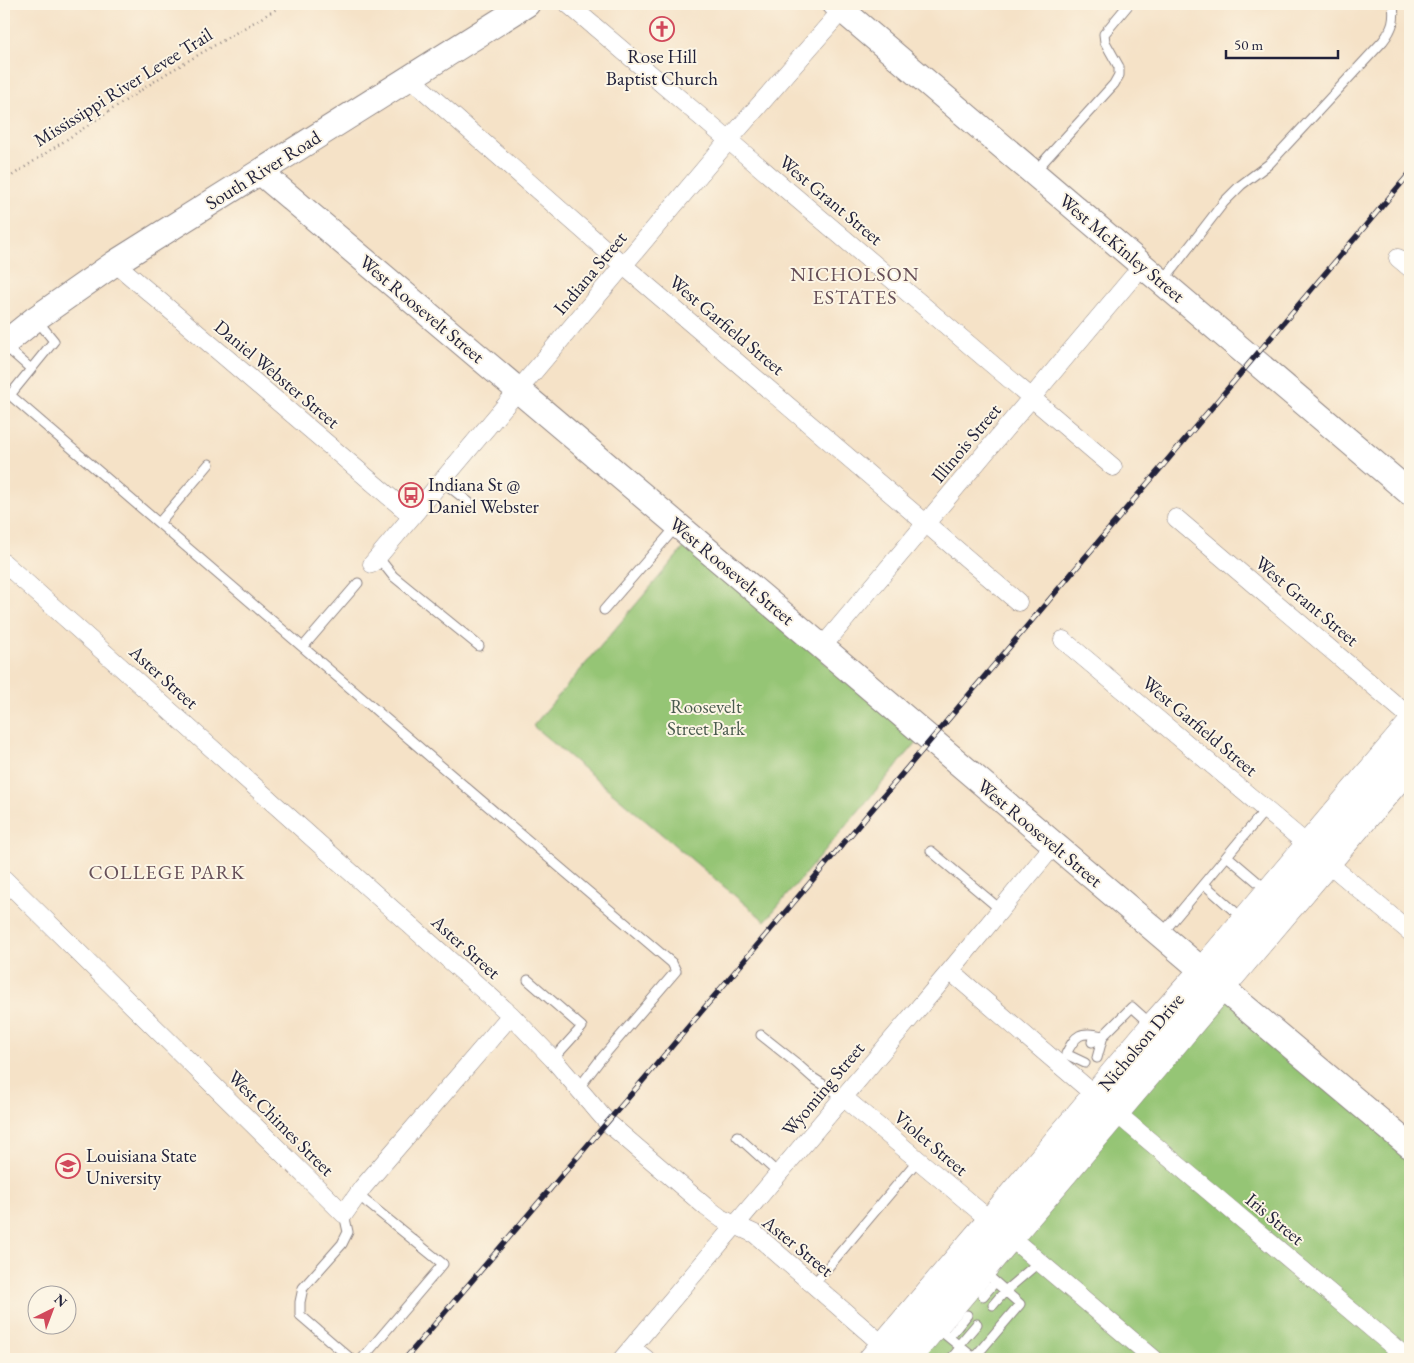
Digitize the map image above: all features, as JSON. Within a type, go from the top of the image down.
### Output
[{"type":"main road","name":"South River Road","points":[[4,344],[35,319],[115,263],[527,4]]},
{"type":"main road","name":"West McKinley Street","points":[[839,7],[1410,493]]},
{"type":"main road","name":"West Roosevelt Street","points":[[260,172],[1410,1146]]},
{"type":"main road","name":"Nicholson Drive","points":[[891,1356],[1106,1104],[1154,1026],[1212,979],[1318,854],[1410,726]]},
{"type":"main road","name":"Nicholson Drive","points":[[1106,1104],[1143,1080],[1212,979],[1245,920],[1275,886],[1318,854],[1410,764]]},
{"type":"main road","points":[[1212,979],[1221,971],[1235,946],[1265,906],[1275,886]]},
{"type":"main road","name":"Nicholson Drive","points":[[891,1356],[942,1331],[987,1283],[1000,1229]]},
{"type":"street","name":"West Grant Street","points":[[575,5],[728,141],[1113,467]]},
{"type":"street","name":"Indiana Street","points":[[375,560],[624,266],[839,7]]},
{"type":"street","name":"West Garfield Street","points":[[410,78],[624,266],[1018,602]]},
{"type":"street","name":"Daniel Webster Street","points":[[115,263],[412,516]]},
{"type":"street","name":"Illinois Street","points":[[822,647],[1142,266]]},
{"type":"street","name":"West Grant Street","points":[[1176,518],[1410,717]]},
{"type":"street","name":"Aster Street","points":[[4,563],[511,1015],[553,1059],[598,1113],[616,1130],[706,1208],[722,1219],[755,1234],[891,1356]]},
{"type":"street","name":"West Garfield Street","points":[[1063,640],[1410,932]]},
{"type":"street","name":"Wyoming Street","points":[[627,1353],[736,1226],[1054,845]]},
{"type":"street","name":"West Chimes Street","points":[[4,879],[344,1214]]},
{"type":"street","name":"Iris Street","points":[[950,971],[1061,1058],[1106,1104],[1408,1357]]},
{"type":"street","points":[[344,1214],[511,1015]]},
{"type":"street","name":"Violet Street","points":[[843,1097],[1154,1359]]},
{"type":"street","points":[[627,1353],[646,1359]]},
{"type":"lane","points":[[1034,173],[1114,84],[1119,75],[1119,67],[1104,42],[1104,34],[1129,4]]},
{"type":"lane","points":[[1162,282],[1224,202],[1241,185],[1269,164],[1383,41],[1391,29],[1395,15],[1393,4]]},
{"type":"lane","points":[[35,319],[54,341],[10,395],[672,963],[676,971],[600,1060],[578,1089]]},
{"type":"lane","points":[[4,344],[31,369]]},
{"type":"lane","points":[[159,523],[209,464]]},
{"type":"lane","points":[[442,481],[470,504]]},
{"type":"lane","points":[[604,610],[678,525]]},
{"type":"lane","points":[[375,560],[479,646]]},
{"type":"lane","points":[[303,647],[358,583]]},
{"type":"lane","points":[[1161,935],[1266,809]]},
{"type":"lane","points":[[931,851],[1001,910]]},
{"type":"lane","points":[[1227,856],[1275,886]]},
{"type":"lane","points":[[1204,884],[1245,920]]},
{"type":"lane","points":[[528,980],[582,1027],[553,1059]]},
{"type":"lane","points":[[1092,1042],[1103,1036],[1132,1007],[1154,1026]]},
{"type":"lane","points":[[1061,1058],[1073,1039],[1088,1033],[1103,1036]]},
{"type":"lane","points":[[761,1036],[813,1078],[843,1097]]},
{"type":"lane","points":[[1098,1058],[1103,1036]]},
{"type":"lane","points":[[1061,1058],[1079,1048]]},
{"type":"lane","points":[[1061,1058],[1085,1063]]},
{"type":"lane","points":[[737,1136],[779,1174]]},
{"type":"lane","points":[[813,1285],[918,1160]]},
{"type":"lane","points":[[358,1195],[443,1264],[362,1359]]},
{"type":"lane","points":[[344,1214],[348,1232],[342,1244],[303,1288],[300,1315],[351,1359]]},
{"type":"lane","points":[[993,1305],[1005,1291],[1039,1262]]},
{"type":"lane","points":[[967,1316],[942,1331],[974,1358],[1020,1304],[1005,1291],[987,1283]]},
{"type":"lane","points":[[951,1359],[977,1324]]},
{"type":"path","name":"Mississippi River Levee Trail","points":[[4,181],[164,75],[285,4]]},
{"type":"green space","name":"Roosevelt Street Park","points":[[687,544],[917,742],[765,921],[533,726]]},
{"type":"green space","points":[[1221,987],[1410,1147],[1410,1359],[906,1359]]},
{"type":"railway","points":[[405,1359],[1410,173]]},
{"type":"place","name":"Rose Hill Baptist Church","points":[[662,29]]},
{"type":"place","name":"Indiana St @ Daniel Webster","points":[[411,495]]},
{"type":"place","name":"Louisiana State University","points":[[68,1166]]},
{"type":"district","name":"NICHOLSON ESTATES","points":[[855,286]]},
{"type":"district","name":"COLLEGE PARK","points":[[167,872]]}]
